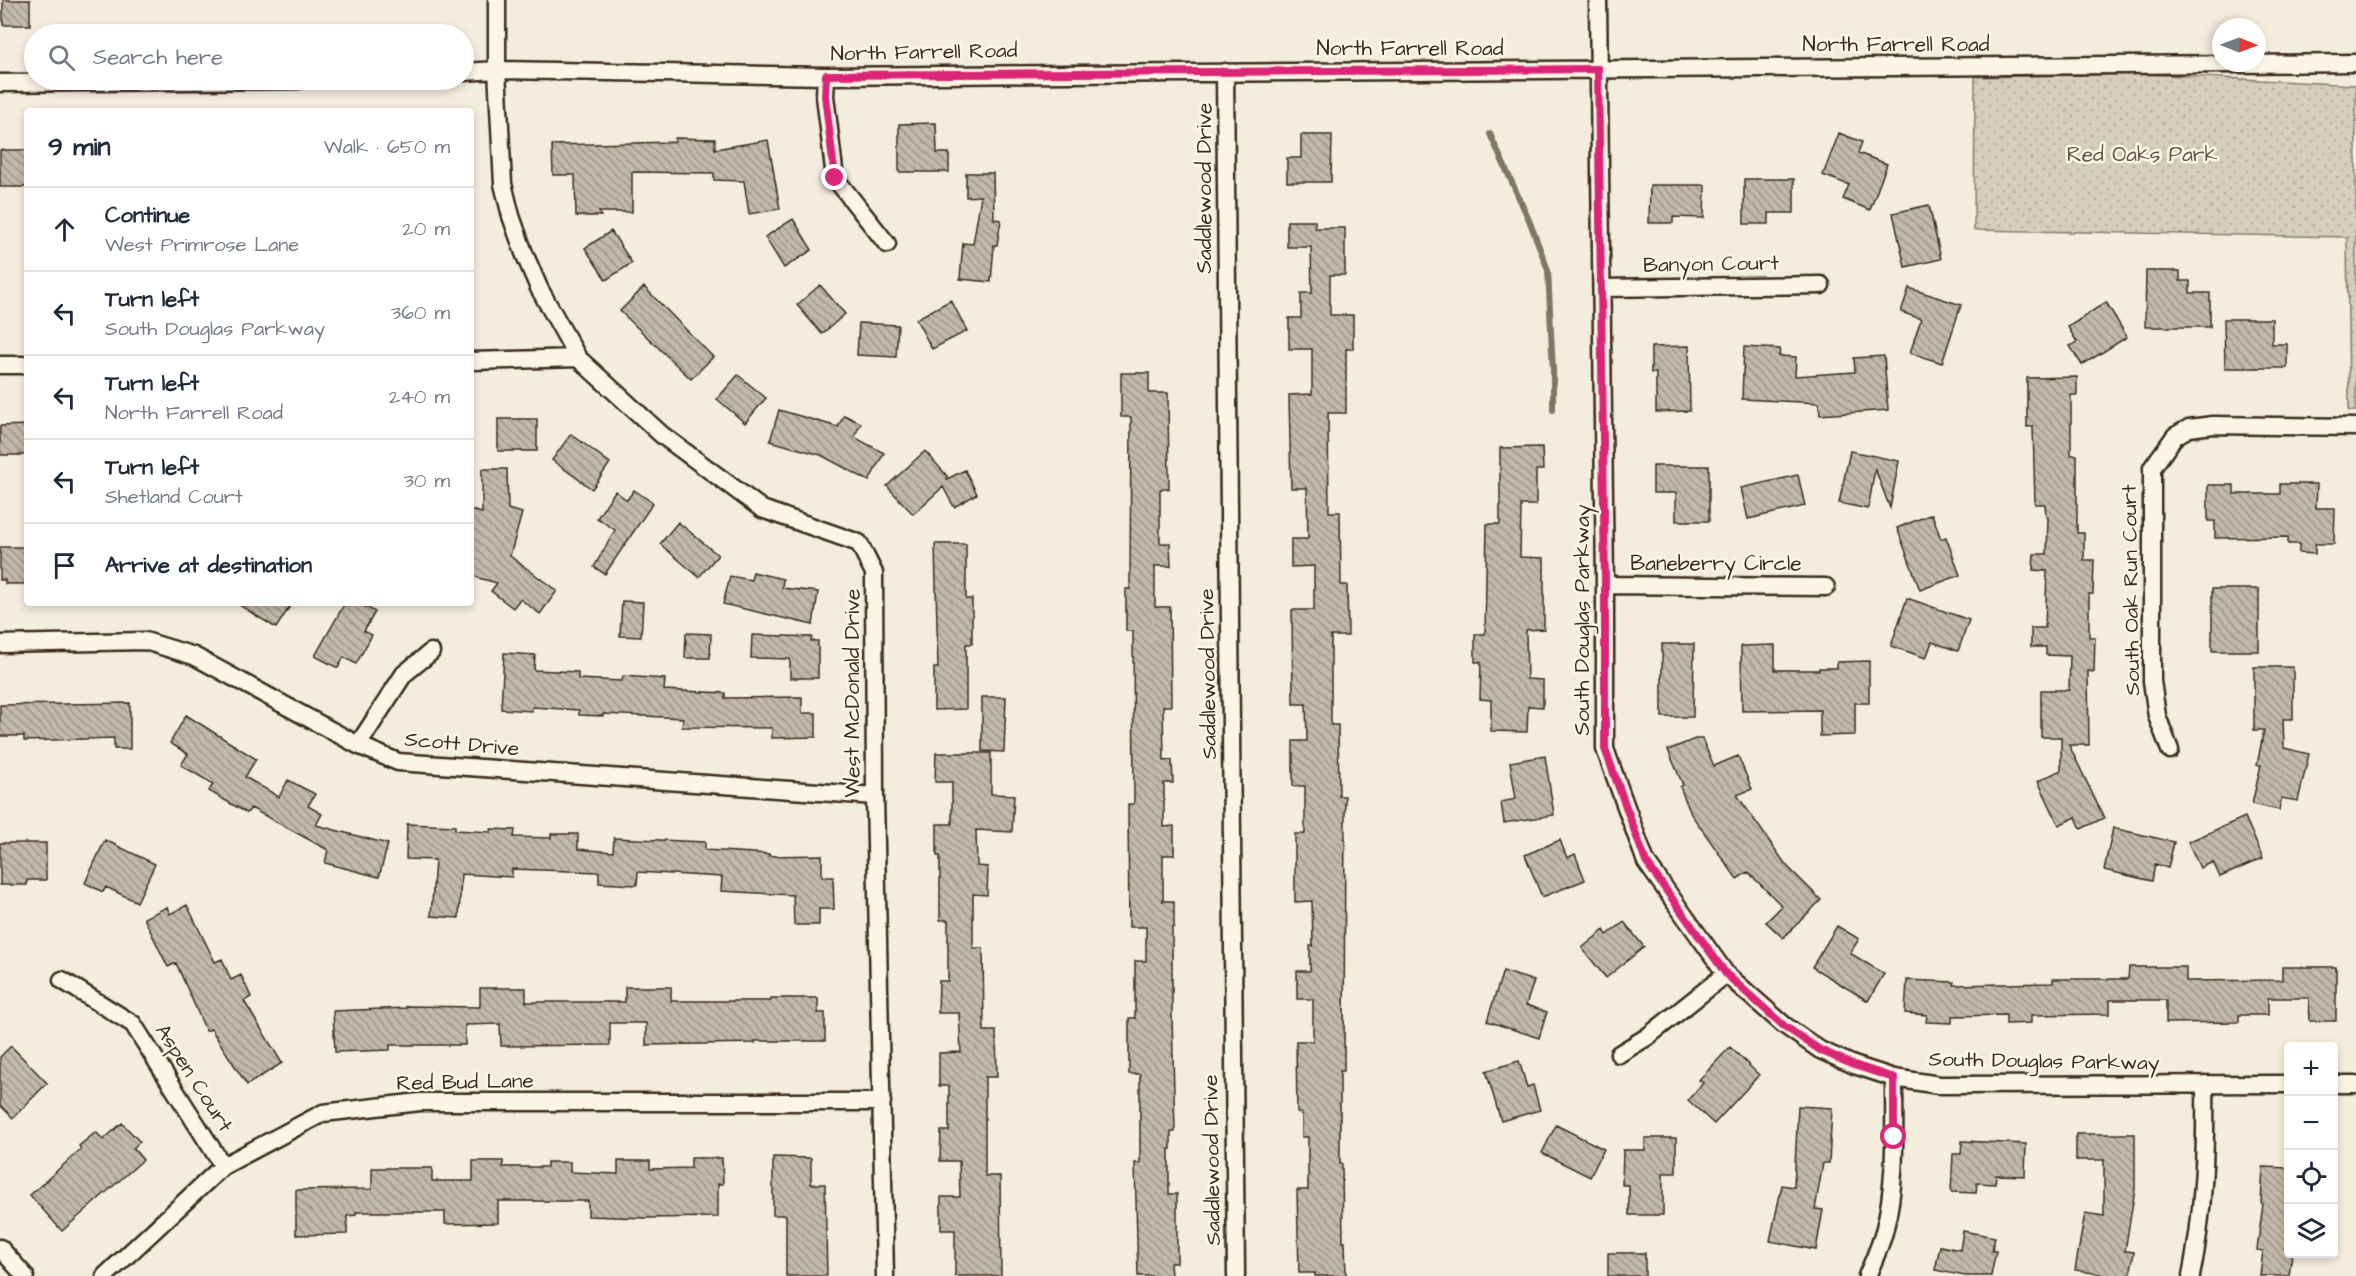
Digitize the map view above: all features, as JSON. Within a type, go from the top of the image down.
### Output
[{"type":"street","name":"West McDonald Drive","points":[[497,0],[497,70],[503,184],[511,216],[539,288],[578,358],[662,435],[762,509],[859,543],[874,573],[875,796],[885,1276]]},
{"type":"street","name":"South Douglas Parkway","points":[[1598,0],[1605,749],[1646,862],[1726,974],[1784,1026],[1820,1050],[1854,1065],[1894,1078],[1939,1085],[2284,1084]]},
{"type":"street","name":"North Farrell Road","points":[[474,71],[826,75],[2356,63]]},
{"type":"street","name":"Saddlewood Drive","points":[[1225,72],[1236,1276]]},
{"type":"street","points":[[826,75],[825,96],[835,178],[887,244]]},
{"type":"street","points":[[0,83],[24,83]]},
{"type":"street","name":"Banyon Court","points":[[1602,288],[1821,285]]},
{"type":"street","points":[[474,361],[578,358]]},
{"type":"street","points":[[0,365],[24,365]]},
{"type":"street","name":"South Oak Run Court","points":[[2170,750],[2157,716],[2152,681],[2152,468],[2175,436],[2189,428],[2213,425],[2356,427]]},
{"type":"street","name":"Baneberry Circle","points":[[1605,585],[1826,586]]},
{"type":"street","name":"Scott Drive","points":[[0,644],[145,641],[194,656],[358,745],[398,762],[875,796]]},
{"type":"street","points":[[358,745],[404,674],[431,651]]},
{"type":"street","points":[[1619,1054],[1647,1037],[1726,974]]},
{"type":"street","name":"Aspen Court","points":[[62,980],[133,1024],[223,1166]]},
{"type":"street","points":[[1867,1276],[1884,1232],[1890,1193],[1894,1137],[1894,1078]]},
{"type":"street","points":[[2192,1276],[2198,1243],[2205,1164],[2205,1084]]},
{"type":"street","points":[[2338,1084],[2356,1084]]},
{"type":"street","name":"Red Bud Lane","points":[[105,1276],[223,1166],[323,1113],[420,1102],[882,1102]]},
{"type":"street","points":[[0,1248],[25,1276]]},
{"type":"green space","name":"Red Oaks Park","points":[[2144,74],[2356,85],[2356,411],[2349,411],[2347,237],[1974,230],[1975,77]]},
{"type":"building","points":[[3,0],[30,0],[30,24],[3,25]]},
{"type":"building","points":[[936,123],[937,153],[949,153],[949,172],[899,172],[899,124]]},
{"type":"building","points":[[1839,133],[1862,142],[1858,153],[1887,164],[1870,210],[1843,199],[1849,185],[1823,175]]},
{"type":"building","points":[[1301,135],[1332,135],[1331,182],[1287,182],[1287,158],[1301,158]]},
{"type":"building","points":[[675,138],[715,139],[715,149],[768,140],[780,209],[749,214],[744,181],[714,180],[714,173],[632,172],[632,212],[599,212],[601,216],[576,216],[575,175],[553,175],[552,145],[675,142]]},
{"type":"building","points":[[0,150],[24,150],[24,187],[0,187]]},
{"type":"building","points":[[966,173],[993,173],[994,219],[1001,220],[997,245],[994,245],[991,282],[960,279],[963,243],[973,244],[981,196],[966,197]]},
{"type":"building","points":[[1744,179],[1794,179],[1794,213],[1769,213],[1769,224],[1744,224]]},
{"type":"building","points":[[1650,185],[1705,185],[1704,218],[1673,217],[1673,223],[1649,223]]},
{"type":"building","points":[[1929,205],[1941,259],[1905,267],[1893,213]]},
{"type":"building","points":[[793,219],[812,250],[784,268],[765,237]]},
{"type":"building","points":[[1287,221],[1315,221],[1315,228],[1345,228],[1345,275],[1330,275],[1330,315],[1353,315],[1353,349],[1346,349],[1346,413],[1328,413],[1329,512],[1340,512],[1341,585],[1347,585],[1348,636],[1331,636],[1331,725],[1338,725],[1339,796],[1345,796],[1344,1071],[1340,1071],[1340,1164],[1342,1164],[1346,1276],[1315,1276],[1315,1273],[1299,1273],[1297,1190],[1308,1190],[1308,1137],[1302,1137],[1302,1114],[1297,1113],[1296,1041],[1313,1041],[1313,999],[1297,999],[1297,971],[1310,971],[1310,946],[1313,946],[1312,901],[1295,902],[1295,834],[1305,834],[1305,786],[1293,786],[1293,741],[1307,741],[1306,704],[1293,704],[1292,610],[1314,610],[1314,566],[1291,567],[1291,539],[1308,539],[1307,488],[1291,488],[1289,395],[1312,394],[1312,349],[1289,349],[1289,318],[1301,318],[1301,293],[1312,293],[1311,247],[1287,247]]},
{"type":"building","points":[[611,231],[632,263],[606,280],[585,248]]},
{"type":"building","points":[[2146,271],[2180,271],[2180,281],[2190,281],[2190,293],[2210,293],[2210,327],[2145,327]]},
{"type":"building","points":[[820,285],[845,314],[822,334],[797,305]]},
{"type":"building","points":[[644,287],[713,357],[691,379],[620,311]]},
{"type":"building","points":[[1909,288],[1961,305],[1942,363],[1910,353],[1921,319],[1901,312]]},
{"type":"building","points":[[951,300],[967,331],[932,349],[916,319]]},
{"type":"building","points":[[2106,302],[2127,337],[2082,365],[2070,346],[2077,342],[2068,327]]},
{"type":"building","points":[[2224,319],[2272,319],[2272,344],[2287,344],[2287,368],[2225,368]]},
{"type":"building","points":[[859,323],[898,325],[896,357],[857,355]]},
{"type":"building","points":[[1689,346],[1690,411],[1656,412],[1656,373],[1651,373],[1651,347]]},
{"type":"building","points":[[1744,347],[1780,349],[1779,356],[1796,357],[1795,376],[1855,372],[1854,358],[1884,356],[1888,410],[1820,415],[1819,403],[1742,399]]},
{"type":"building","points":[[1121,373],[1149,373],[1149,393],[1168,393],[1169,489],[1160,489],[1160,543],[1170,543],[1171,566],[1155,566],[1155,607],[1170,607],[1171,706],[1163,706],[1164,761],[1172,760],[1173,783],[1164,783],[1164,827],[1174,826],[1174,855],[1163,855],[1163,901],[1174,901],[1172,1017],[1175,1132],[1171,1132],[1171,1149],[1169,1149],[1169,1194],[1177,1194],[1177,1263],[1170,1263],[1171,1276],[1138,1276],[1135,1163],[1140,1163],[1140,1074],[1129,1074],[1129,1018],[1135,1018],[1135,961],[1146,961],[1146,927],[1129,927],[1128,804],[1134,804],[1133,631],[1126,631],[1126,589],[1130,589],[1131,417],[1121,417]]},
{"type":"building","points":[[738,375],[766,398],[745,423],[717,399]]},
{"type":"building","points":[[2077,377],[2077,395],[2071,395],[2071,455],[2077,455],[2077,533],[2084,533],[2084,560],[2094,560],[2093,594],[2089,594],[2089,637],[2095,637],[2094,672],[2088,671],[2089,745],[2069,745],[2104,818],[2081,829],[2076,817],[2059,825],[2038,781],[2061,770],[2061,737],[2041,737],[2041,690],[2069,690],[2070,656],[2046,655],[2046,647],[2031,647],[2031,628],[2045,628],[2047,571],[2033,570],[2034,554],[2047,554],[2048,517],[2046,517],[2045,504],[2035,504],[2033,426],[2027,427],[2027,378]]},
{"type":"building","points":[[779,410],[838,427],[844,415],[861,423],[854,437],[884,453],[869,481],[821,455],[770,441]]},
{"type":"building","points":[[498,419],[537,419],[537,451],[498,451]]},
{"type":"building","points":[[24,425],[24,455],[0,455],[0,426]]},
{"type":"building","points":[[571,434],[610,463],[592,489],[552,460]]},
{"type":"building","points":[[1542,447],[1543,470],[1536,470],[1536,505],[1521,505],[1520,557],[1544,558],[1544,629],[1526,630],[1527,679],[1543,680],[1543,707],[1528,706],[1527,732],[1491,731],[1491,700],[1480,699],[1481,662],[1475,662],[1475,634],[1485,634],[1487,524],[1500,524],[1500,448]]},
{"type":"building","points":[[925,451],[947,476],[947,479],[965,470],[977,494],[954,507],[943,487],[913,514],[887,486]]},
{"type":"building","points":[[1850,451],[1899,461],[1890,508],[1875,469],[1868,509],[1839,503]]},
{"type":"building","points":[[1653,466],[1709,466],[1709,521],[1676,521],[1676,493],[1653,493]]},
{"type":"building","points":[[482,469],[507,469],[508,509],[522,513],[510,556],[557,591],[540,614],[520,599],[513,608],[491,591],[497,583],[474,577],[474,511],[482,513]]},
{"type":"building","points":[[1798,475],[1805,506],[1748,519],[1741,488]]},
{"type":"building","points":[[2280,484],[2317,484],[2316,508],[2335,508],[2334,544],[2315,544],[2315,554],[2299,553],[2299,544],[2288,544],[2288,537],[2215,538],[2215,521],[2208,521],[2208,485],[2234,485],[2234,494],[2280,494]]},
{"type":"building","points":[[634,490],[653,503],[605,574],[594,567],[615,530],[597,518],[615,491],[627,500]]},
{"type":"building","points":[[1932,514],[1941,539],[1946,537],[1960,575],[1920,590],[1897,528]]},
{"type":"building","points":[[678,522],[718,555],[699,577],[660,544]]},
{"type":"building","points":[[935,544],[966,544],[966,599],[972,599],[972,644],[966,644],[966,709],[934,710],[934,668],[938,668]]},
{"type":"building","points":[[0,547],[24,547],[24,584],[5,584],[5,580],[0,580]]},
{"type":"building","points":[[753,572],[783,579],[782,588],[818,592],[813,625],[723,604],[730,576],[751,580]]},
{"type":"building","points":[[2212,589],[2259,589],[2259,651],[2212,651]]},
{"type":"building","points":[[1907,598],[1969,620],[1958,651],[1932,642],[1926,658],[1891,646]]},
{"type":"building","points":[[622,601],[643,602],[641,637],[620,636]]},
{"type":"building","points":[[241,606],[290,606],[276,628]]},
{"type":"building","points":[[343,606],[364,606],[375,612],[364,631],[372,635],[356,664],[344,657],[338,668],[315,656]]},
{"type":"building","points":[[686,633],[711,634],[710,658],[685,658]]},
{"type":"building","points":[[752,635],[812,637],[811,641],[818,641],[818,678],[790,678],[790,659],[751,658]]},
{"type":"building","points":[[1662,644],[1694,644],[1693,717],[1662,717]]},
{"type":"building","points":[[1775,645],[1775,670],[1819,670],[1819,668],[1837,668],[1837,662],[1869,661],[1869,703],[1855,703],[1855,735],[1820,736],[1820,710],[1742,711],[1741,646]]},
{"type":"building","points":[[504,653],[535,655],[534,670],[578,672],[578,679],[622,681],[623,676],[665,679],[664,690],[725,693],[725,698],[802,697],[802,713],[816,713],[816,737],[772,738],[772,728],[682,727],[683,718],[579,715],[579,710],[532,707],[532,711],[501,709]]},
{"type":"building","points":[[2254,667],[2293,667],[2293,719],[2283,719],[2284,748],[2309,754],[2298,801],[2281,798],[2279,810],[2252,804],[2261,765],[2257,765],[2264,730],[2254,730]]},
{"type":"building","points":[[982,697],[1006,697],[1004,752],[982,751]]},
{"type":"building","points":[[130,703],[130,749],[114,749],[114,738],[24,741],[24,736],[0,736],[0,705]]},
{"type":"building","points":[[186,715],[256,759],[245,777],[279,797],[288,780],[315,794],[308,806],[322,814],[316,825],[388,844],[379,877],[325,863],[328,850],[251,808],[247,813],[209,791],[213,784],[181,765],[188,754],[170,743]]},
{"type":"building","points":[[1695,739],[1702,739],[1714,766],[1738,756],[1752,789],[1737,795],[1786,865],[1821,900],[1783,938],[1766,922],[1782,906],[1748,872],[1737,879],[1691,814],[1680,787],[1683,785],[1668,750]]},
{"type":"building","points":[[936,753],[991,753],[991,794],[1014,795],[1012,832],[976,830],[977,866],[988,867],[987,895],[973,894],[973,948],[983,948],[984,1031],[996,1031],[997,1077],[985,1077],[985,1176],[1000,1176],[1001,1276],[955,1276],[955,1230],[941,1230],[941,1197],[960,1197],[959,1161],[940,1161],[941,1131],[949,1131],[949,1086],[939,1086],[939,1053],[961,1052],[959,1013],[938,1013],[939,981],[948,981],[948,920],[940,920],[940,856],[937,856],[937,824],[952,824],[952,782],[935,782]]},
{"type":"building","points":[[1545,756],[1554,815],[1504,823],[1501,802],[1516,799],[1510,762]]},
{"type":"building","points":[[2245,817],[2263,858],[2220,877],[2213,862],[2200,868],[2188,842]]},
{"type":"building","points":[[407,824],[455,826],[455,830],[491,832],[491,829],[515,830],[514,837],[551,838],[551,834],[578,834],[578,849],[613,852],[614,838],[705,842],[705,850],[769,854],[769,856],[822,855],[822,877],[833,877],[834,909],[819,909],[819,925],[794,925],[793,895],[721,891],[722,877],[638,872],[637,885],[599,883],[599,872],[512,869],[512,877],[461,874],[459,918],[431,916],[435,860],[406,859]]},
{"type":"building","points":[[2113,828],[2174,842],[2168,868],[2155,864],[2152,881],[2104,870]]},
{"type":"building","points":[[105,840],[155,864],[137,902],[106,887],[103,892],[85,883]]},
{"type":"building","points":[[1560,840],[1567,858],[1575,854],[1585,880],[1542,897],[1525,855]]},
{"type":"building","points":[[0,843],[46,843],[46,880],[27,880],[27,885],[0,885]]},
{"type":"building","points":[[187,905],[215,962],[222,959],[231,980],[241,975],[251,997],[244,1001],[282,1063],[247,1085],[211,1029],[206,1031],[176,963],[168,967],[144,918],[167,907],[170,914]]},
{"type":"building","points":[[1624,922],[1644,947],[1606,978],[1582,948],[1604,930],[1607,935]]},
{"type":"building","points":[[1837,926],[1859,939],[1850,953],[1884,974],[1868,1001],[1812,967]]},
{"type":"building","points":[[2129,967],[2186,967],[2186,981],[2282,980],[2282,967],[2336,967],[2336,1021],[2310,1021],[2309,998],[2268,998],[2268,1015],[2239,1015],[2239,1022],[2166,1023],[2166,1000],[2110,1000],[2110,1014],[2031,1015],[2031,1023],[2006,1024],[2006,1015],[1952,1016],[1952,1023],[1926,1022],[1927,1015],[1905,1013],[1907,980],[1954,982],[1954,985],[2053,983],[2053,979],[2128,979]]},
{"type":"building","points":[[1503,971],[1534,981],[1526,1005],[1547,1012],[1539,1038],[1487,1021]]},
{"type":"building","points":[[625,987],[671,987],[671,1001],[771,1001],[771,998],[818,998],[818,1013],[825,1013],[825,1041],[646,1045],[646,1023],[610,1023],[610,1045],[501,1046],[500,1024],[465,1025],[465,1045],[390,1045],[390,1050],[335,1052],[333,1011],[406,1008],[406,1006],[480,1007],[480,988],[526,988],[526,1002],[625,1002]]},
{"type":"building","points":[[11,1046],[47,1083],[13,1118],[0,1105],[0,1057]]},
{"type":"building","points":[[1730,1047],[1759,1075],[1714,1124],[1688,1100],[1703,1083],[1699,1080]]},
{"type":"building","points":[[1519,1061],[1527,1087],[1533,1085],[1540,1110],[1501,1121],[1486,1071]]},
{"type":"building","points":[[1798,1106],[1832,1108],[1829,1163],[1823,1163],[1815,1209],[1823,1210],[1816,1250],[1770,1241],[1782,1185],[1794,1187]]},
{"type":"building","points":[[122,1123],[140,1142],[133,1148],[143,1160],[62,1231],[30,1195],[81,1149],[79,1146],[96,1132],[103,1140]]},
{"type":"building","points":[[1556,1125],[1604,1149],[1590,1177],[1542,1153]]},
{"type":"building","points":[[2076,1134],[2135,1134],[2135,1189],[2125,1251],[2134,1252],[2130,1276],[2111,1276],[2075,1270],[2085,1213],[2104,1216],[2104,1160],[2076,1160]]},
{"type":"building","points":[[1645,1138],[1676,1138],[1676,1173],[1663,1173],[1663,1215],[1629,1215],[1629,1185],[1622,1185],[1623,1150],[1645,1150]]},
{"type":"building","points":[[1962,1141],[2026,1144],[2025,1176],[1996,1175],[1995,1184],[1977,1183],[1976,1193],[1951,1192],[1953,1154],[1961,1154]]},
{"type":"building","points":[[773,1157],[811,1158],[811,1184],[825,1184],[827,1276],[786,1276],[786,1215],[773,1215]]},
{"type":"building","points":[[691,1158],[722,1158],[723,1184],[718,1184],[718,1217],[588,1216],[588,1201],[498,1201],[498,1223],[445,1224],[445,1212],[356,1212],[356,1215],[347,1216],[347,1234],[296,1235],[296,1190],[372,1189],[372,1168],[432,1168],[432,1181],[473,1181],[473,1161],[503,1161],[503,1167],[547,1167],[547,1162],[570,1162],[570,1172],[618,1174],[618,1161],[650,1161],[650,1169],[691,1168]]},
{"type":"building","points":[[2263,1167],[2284,1168],[2284,1258],[2291,1258],[2289,1276],[2260,1276],[2263,1251],[2257,1250],[2263,1204],[2261,1203]]},
{"type":"building","points":[[1963,1231],[1995,1237],[1992,1251],[1996,1251],[1991,1276],[1965,1276],[1935,1270],[1940,1246],[1960,1250]]},
{"type":"building","points":[[1608,1253],[1645,1253],[1645,1276],[1608,1276]]},
{"type":"waterway","points":[[1490,134],[1529,220],[1548,270],[1553,410]]},
{"type":"route","points":[[835,178],[825,96],[826,75],[1598,69],[1605,749],[1646,862],[1726,974],[1784,1026],[1820,1050],[1854,1065],[1894,1078],[1894,1137]]}]
